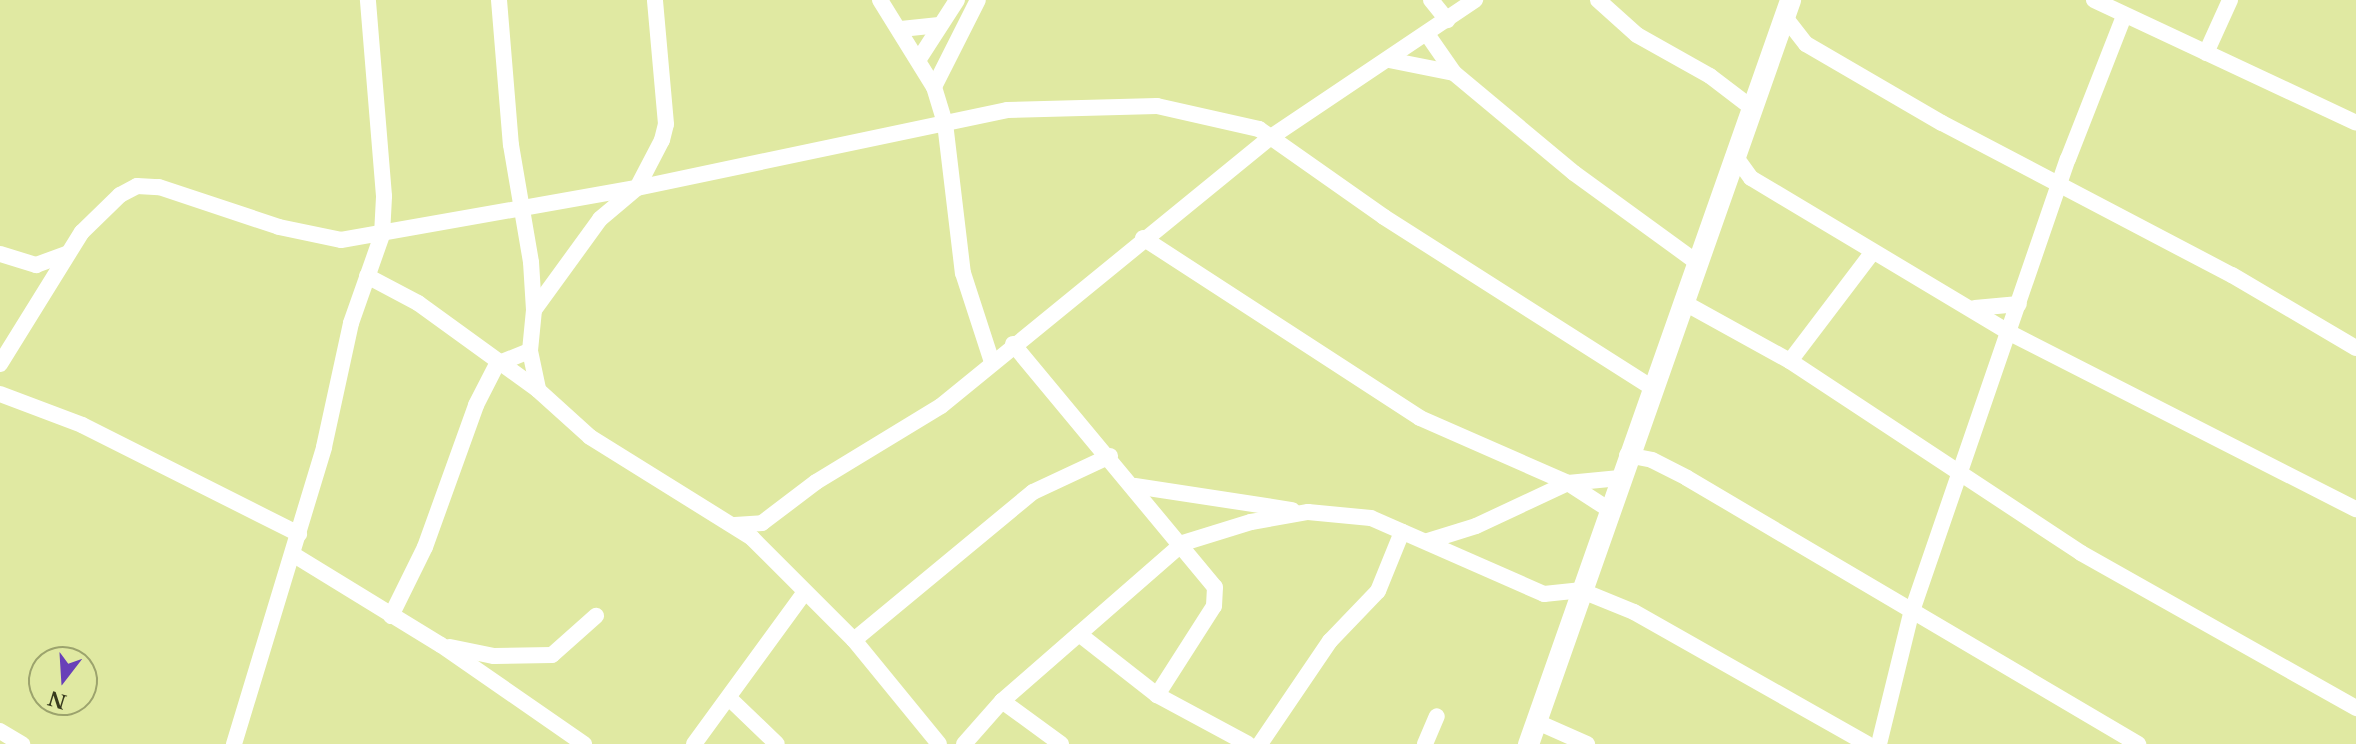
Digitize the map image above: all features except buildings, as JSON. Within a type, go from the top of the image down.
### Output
[{"type":"street","points":[[234,744],[294,555],[367,276],[382,235],[384,196],[368,0]]},
{"type":"street","points":[[499,0],[511,145],[523,209],[534,310],[530,351],[538,390]]},
{"type":"street","points":[[534,310],[600,219],[638,188],[666,124],[655,0]]},
{"type":"street","points":[[880,0],[901,29],[934,87],[945,123],[963,273],[992,362]]},
{"type":"street","points":[[919,59],[937,25],[957,0]]},
{"type":"street","points":[[934,87],[978,0]]},
{"type":"street","points":[[1432,0],[1447,20]]},
{"type":"street","points":[[735,525],[762,523],[816,482],[941,406],[1013,344],[1270,137],[1389,60],[1474,0]]},
{"type":"street","points":[[1598,0],[1637,35],[1710,76],[1752,108]]},
{"type":"street","points":[[2094,0],[2356,123]]},
{"type":"street","points":[[2206,53],[2230,0]]},
{"type":"street","points":[[1787,8],[1806,44]]},
{"type":"street","points":[[1528,744],[1695,261],[1787,8]]},
{"type":"street","points":[[1879,744],[1911,614],[1959,470],[2010,333],[2059,188],[2124,16]]},
{"type":"street","points":[[901,29],[937,25]]},
{"type":"street","points":[[1427,34],[1454,73],[1574,173],[1695,261]]},
{"type":"street","points":[[1774,45],[1806,44],[2059,188],[2232,275],[2356,348]]},
{"type":"street","points":[[1389,60],[1454,73]]},
{"type":"street","points":[[0,364],[66,254],[101,212],[137,186],[159,187],[323,239],[382,235],[638,188],[945,123],[1065,104],[1157,106],[1244,124],[1270,137],[1384,217],[1652,388]]},
{"type":"street","points":[[1731,166],[1872,253],[1975,308],[2010,333],[2356,509]]},
{"type":"street","points":[[1143,238],[1420,418],[1568,483],[1608,509]]},
{"type":"street","points":[[1790,360],[1872,253]]},
{"type":"street","points":[[0,254],[36,265],[66,254]]},
{"type":"street","points":[[367,276],[418,303],[496,364],[538,390],[590,437],[735,525],[764,550],[854,640],[939,744]]},
{"type":"street","points":[[1682,302],[1790,360],[2103,566],[2356,708]]},
{"type":"street","points":[[1975,308],[2019,304]]},
{"type":"street","points":[[1013,344],[1183,543],[1215,587],[1214,606],[1157,695]]},
{"type":"street","points":[[391,616],[425,547],[476,405],[496,364],[530,351]]},
{"type":"street","points":[[0,394],[82,425],[299,534]]},
{"type":"street","points":[[1628,455],[1678,473],[1911,614],[2138,744]]},
{"type":"street","points":[[854,640],[1033,492],[1110,456]]},
{"type":"street","points":[[1428,541],[1476,526],[1568,483],[1620,478]]},
{"type":"street","points":[[1135,486],[1308,512],[1371,518],[1544,594],[1580,590],[1702,647],[1867,744]]},
{"type":"street","points":[[964,744],[1002,701],[1183,543],[1251,522],[1308,512]]},
{"type":"street","points":[[762,523],[764,550]]},
{"type":"street","points":[[1260,744],[1330,641],[1378,591],[1402,532]]},
{"type":"street","points":[[294,555],[441,645],[584,744]]},
{"type":"street","points":[[694,744],[805,592]]},
{"type":"street","points":[[441,645],[494,656],[552,655],[596,616]]},
{"type":"street","points":[[1079,634],[1157,695],[1248,744]]},
{"type":"street","points":[[729,698],[777,744]]},
{"type":"street","points":[[1002,701],[1061,744]]},
{"type":"street","points":[[1425,744],[1437,716]]},
{"type":"street","points":[[1535,721],[1587,744]]},
{"type":"street","points":[[0,731],[22,744]]}]
